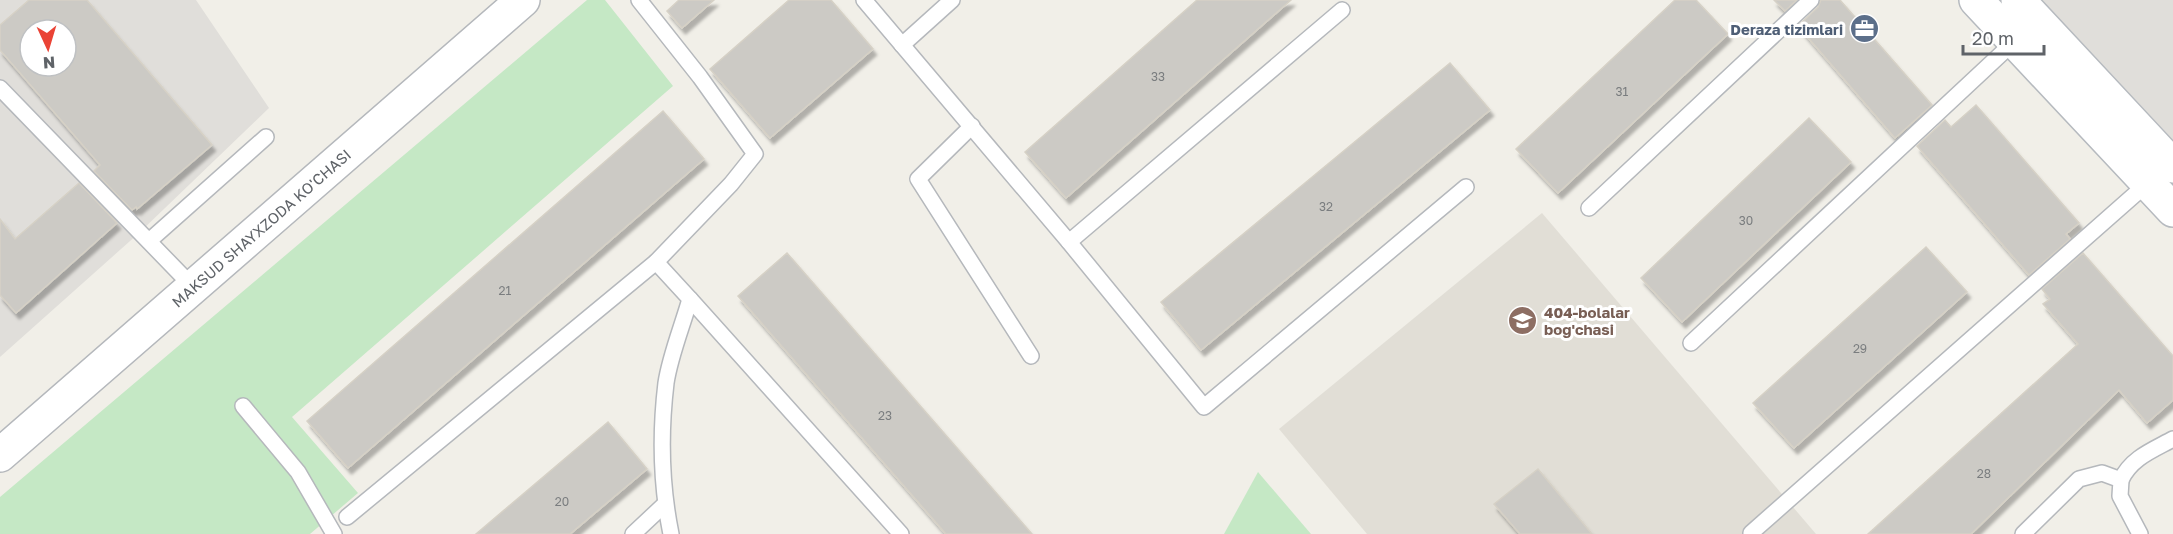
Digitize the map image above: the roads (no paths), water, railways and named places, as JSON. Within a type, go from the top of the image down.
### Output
[{"type":"street","name":"MAKSUD SHAYXZODA KO'CHASI","points":[[0,455],[523,0]]},
{"type":"street","points":[[1976,0],[2015,41],[2161,174]]},
{"type":"street","points":[[2018,0],[2161,174],[2173,210]]},
{"type":"lane","points":[[347,517],[656,262],[731,184],[755,154],[700,76],[639,0]]},
{"type":"lane","points":[[864,0],[1069,242],[1204,407],[1466,187]]},
{"type":"lane","points":[[902,45],[952,0]]},
{"type":"lane","points":[[1589,207],[1812,0]]},
{"type":"lane","points":[[1069,242],[1342,10]]},
{"type":"lane","points":[[1691,343],[2015,41]]},
{"type":"lane","points":[[0,88],[193,287]]},
{"type":"lane","points":[[972,126],[918,179],[1031,356]]},
{"type":"lane","points":[[149,241],[266,137]]},
{"type":"lane","points":[[1751,533],[2161,174]]},
{"type":"lane","points":[[656,262],[901,534]]},
{"type":"lane","points":[[671,534],[665,504],[663,444],[666,382],[690,299]]},
{"type":"lane","points":[[243,406],[298,472],[334,534]]},
{"type":"lane","points":[[2140,534],[2120,496],[2121,480],[2134,460],[2173,439]]},
{"type":"lane","points":[[2023,534],[2079,479],[2102,473],[2121,480]]},
{"type":"lane","points":[[633,534],[665,504]]},
{"type":"place","name":"Deraza tizimlari","points":[[1864,29]]},
{"type":"place","name":"404-bolalar bog'chasi","points":[[1523,321]]}]
